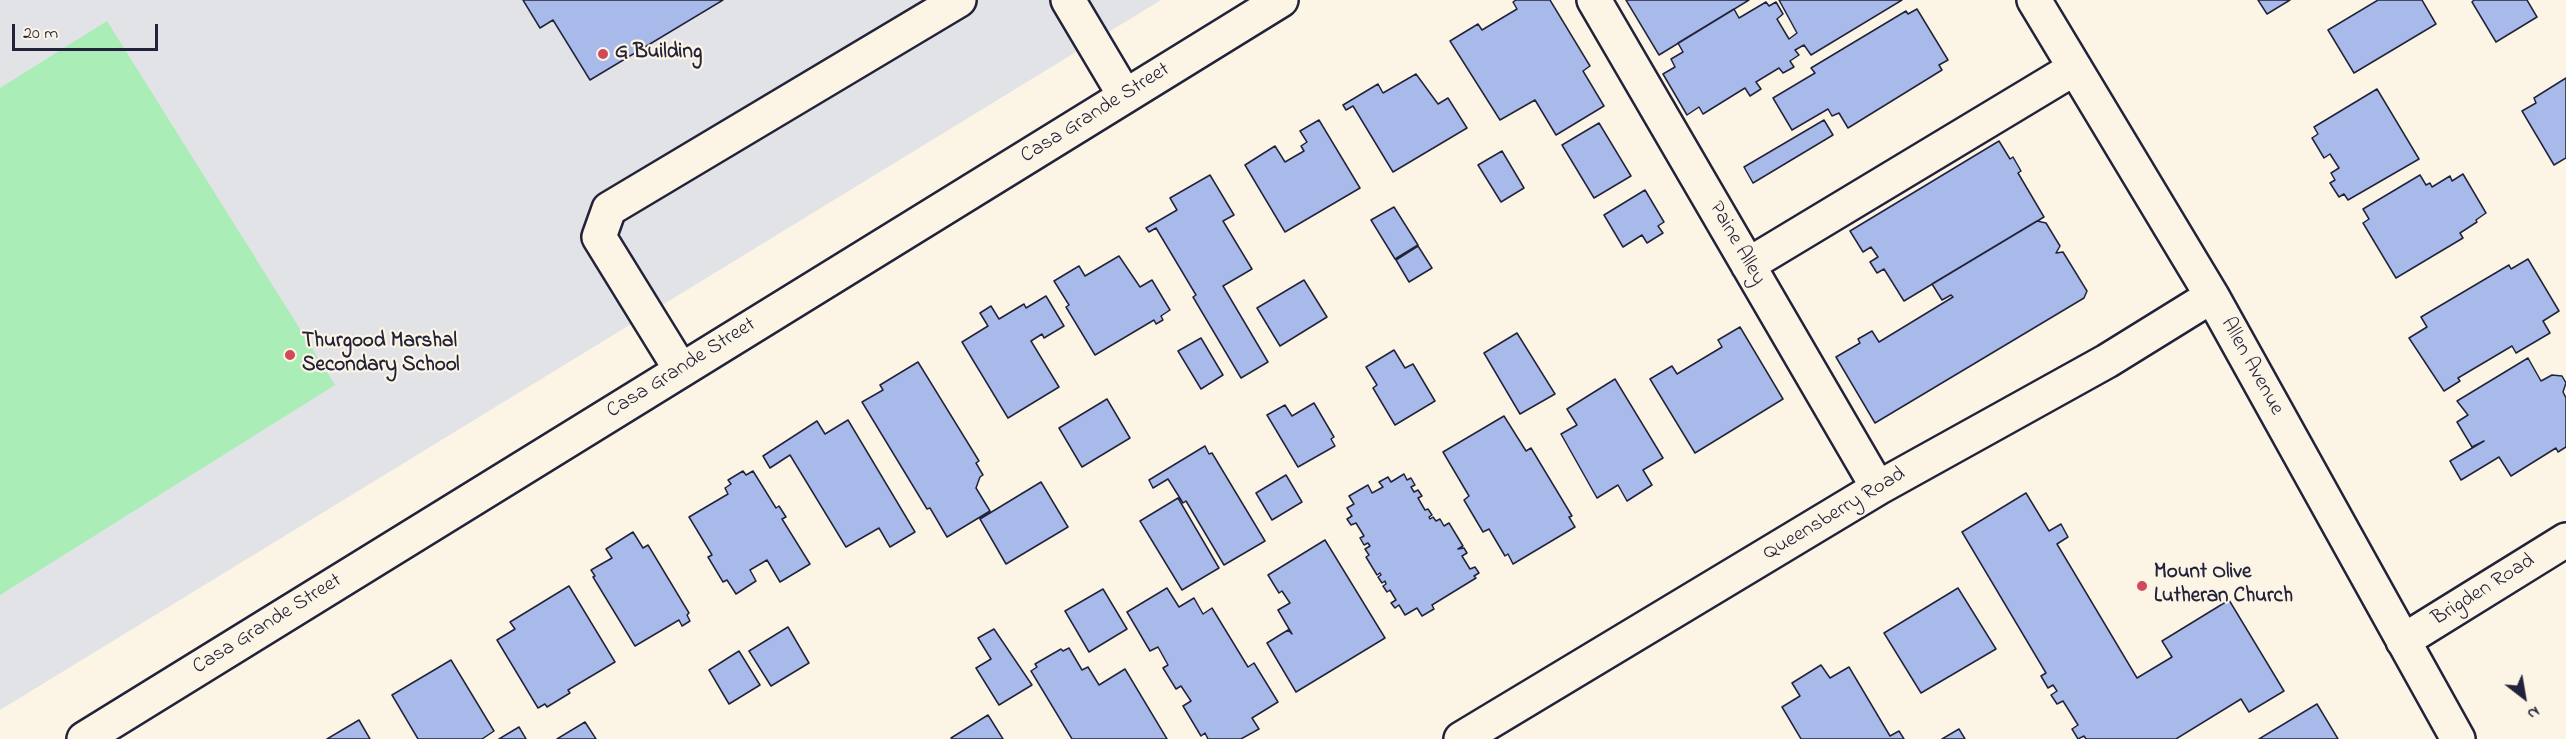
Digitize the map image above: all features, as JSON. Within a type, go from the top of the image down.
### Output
[{"type":"street","points":[[681,370],[599,237],[609,209],[959,0]]},
{"type":"street","points":[[1068,0],[1125,96]]},
{"type":"street","name":"Casa Grande Street","points":[[84,739],[1281,0]]},
{"type":"street","name":"Paine Alley","points":[[1594,0],[1878,488]]},
{"type":"street","name":"Allen Avenue","points":[[2034,0],[2212,296],[2454,737]]},
{"type":"street","points":[[1748,265],[2076,68]]},
{"type":"street","name":"Queensberry Road","points":[[1461,739],[1878,488],[2107,361],[2212,296]]},
{"type":"street","name":"Brigden Road","points":[[2403,641],[2566,540]]},
{"type":"shaded area","name":"Thurgood Marshal Secondary School","points":[[0,0],[1161,0],[0,710]]},
{"type":"green space","points":[[107,21],[335,385],[0,595],[0,88]]},
{"type":"building","name":"G Building","points":[[523,0],[723,0],[590,80],[553,20],[540,28]]},
{"type":"building","points":[[1516,0],[1550,0],[1590,66],[1583,71],[1604,106],[1556,135],[1535,100],[1500,120],[1450,41],[1478,24],[1482,30],[1517,9],[1513,2]]},
{"type":"building","points":[[1626,0],[1749,0],[1659,55]]},
{"type":"building","points":[[1779,0],[1902,0],[1811,55],[1804,45],[1795,50],[1799,55],[1790,61],[1794,67],[1783,73],[1779,68],[1756,82],[1761,89],[1750,96],[1745,88],[1703,114],[1699,107],[1687,115],[1663,74],[1675,67],[1671,59],[1683,52],[1678,43],[1734,9],[1739,18],[1766,2],[1769,6],[1776,2],[1783,14],[1777,19],[1789,39],[1797,33]]},
{"type":"building","points":[[2258,0],[2290,0],[2267,14]]},
{"type":"building","points":[[2378,0],[2422,0],[2436,24],[2354,73],[2328,30]]},
{"type":"building","points":[[2474,0],[2527,0],[2537,17],[2496,42],[2472,2]]},
{"type":"building","points":[[1917,9],[1948,60],[1939,65],[1942,70],[1848,128],[1839,113],[1832,116],[1828,109],[1792,130],[1773,98],[1815,73],[1811,68],[1906,11],[1908,14]]},
{"type":"building","points":[[1416,74],[1438,104],[1448,98],[1467,128],[1393,172],[1353,106],[1346,110],[1343,105],[1378,84],[1383,93]]},
{"type":"building","points":[[2566,78],[2566,158],[2554,165],[2522,111],[2536,103],[2534,98]]},
{"type":"building","points":[[2377,89],[2419,159],[2348,200],[2344,194],[2339,197],[2330,183],[2335,180],[2331,173],[2339,168],[2330,154],[2324,158],[2312,138],[2318,134],[2314,127]]},
{"type":"building","points":[[1319,120],[1360,188],[1285,232],[1245,165],[1275,146],[1285,162],[1304,151],[1301,146],[1307,142],[1300,131]]},
{"type":"building","points":[[1824,120],[1833,135],[1753,183],[1744,167]]},
{"type":"building","points":[[1599,123],[1631,176],[1594,198],[1562,145]]},
{"type":"building","points":[[1999,141],[2010,159],[2013,157],[2021,171],[2018,173],[2044,217],[1904,301],[1884,269],[1877,273],[1870,262],[1878,257],[1871,247],[1863,252],[1850,231]]},
{"type":"building","points":[[1502,151],[1524,188],[1501,202],[1478,165]]},
{"type":"building","points":[[2463,174],[2486,213],[2460,233],[2463,238],[2396,278],[2363,223],[2369,219],[2363,209],[2420,175],[2426,185],[2430,183],[2432,187],[2450,176],[2452,181]]},
{"type":"building","points":[[1210,175],[1234,215],[1223,221],[1252,269],[1223,286],[1268,362],[1241,378],[1193,297],[1196,295],[1156,228],[1149,232],[1146,228],[1177,210],[1170,198]]},
{"type":"building","points":[[1645,190],[1664,222],[1658,226],[1663,233],[1647,243],[1642,235],[1623,247],[1604,215]]},
{"type":"building","points":[[1394,207],[1418,245],[1395,259],[1371,220]]},
{"type":"building","points":[[2037,221],[2046,223],[2060,246],[2056,253],[2063,252],[2087,291],[2084,298],[1875,423],[1836,357],[1860,343],[1858,339],[1872,331],[1879,342],[1953,297],[1951,295],[1942,300],[1932,284]]},
{"type":"building","points":[[1418,246],[1432,268],[1409,282],[1396,260]]},
{"type":"building","points":[[1119,256],[1140,287],[1152,280],[1170,310],[1161,316],[1163,320],[1156,324],[1154,320],[1095,355],[1066,307],[1069,305],[1054,281],[1079,266],[1085,276]]},
{"type":"building","points":[[2528,259],[2559,311],[2543,321],[2550,333],[2516,353],[2512,346],[2458,378],[2460,381],[2444,391],[2409,338],[2427,327],[2421,317],[2509,265],[2511,269]]},
{"type":"building","points":[[1304,280],[1327,317],[1280,346],[1257,308]]},
{"type":"building","points":[[1046,296],[1064,326],[1044,338],[1042,334],[1031,341],[1059,387],[1008,418],[962,342],[988,326],[980,313],[991,306],[999,319],[1024,304],[1026,308]]},
{"type":"building","points":[[1740,327],[1783,399],[1695,453],[1650,379],[1672,366],[1677,374],[1722,347],[1718,340]]},
{"type":"building","points":[[1517,333],[1555,394],[1520,414],[1484,353]]},
{"type":"building","points":[[1201,338],[1223,375],[1201,389],[1178,351]]},
{"type":"building","points":[[1394,350],[1405,368],[1413,364],[1435,401],[1395,425],[1373,388],[1377,385],[1366,367]]},
{"type":"building","points":[[2528,358],[2541,381],[2552,375],[2562,376],[2566,383],[2563,392],[2566,398],[2566,447],[2558,452],[2556,448],[2511,476],[2499,457],[2461,480],[2450,461],[2484,441],[2472,447],[2457,422],[2468,415],[2457,401]]},
{"type":"building","points":[[918,362],[979,461],[976,463],[983,475],[976,488],[990,511],[947,537],[930,508],[927,509],[862,402],[883,390],[880,385]]},
{"type":"building","points":[[1615,379],[1663,458],[1643,470],[1652,485],[1627,501],[1618,485],[1597,498],[1561,434],[1577,425],[1567,409]]},
{"type":"building","points":[[1107,399],[1130,438],[1082,467],[1059,428]]},
{"type":"building","points":[[1314,403],[1334,437],[1331,439],[1335,446],[1298,467],[1267,415],[1285,405],[1292,416]]},
{"type":"building","points":[[1504,416],[1526,451],[1531,448],[1572,516],[1569,517],[1575,527],[1513,564],[1508,554],[1505,556],[1489,529],[1483,532],[1464,500],[1469,496],[1443,452]]},
{"type":"building","points":[[848,420],[915,532],[890,547],[879,528],[846,547],[790,455],[770,468],[763,456],[817,421],[825,434]]},
{"type":"building","points":[[1205,446],[1209,454],[1212,453],[1265,541],[1224,565],[1186,501],[1183,503],[1168,479],[1153,488],[1149,480]]},
{"type":"building","points":[[743,471],[746,475],[753,471],[776,508],[779,506],[786,517],[782,519],[810,564],[780,582],[767,560],[750,570],[756,581],[736,594],[727,580],[723,582],[708,557],[712,555],[689,517],[728,494],[725,488],[731,484],[728,480]]},
{"type":"building","points":[[1404,474],[1407,480],[1411,478],[1415,485],[1411,487],[1414,492],[1418,490],[1422,496],[1418,498],[1425,510],[1428,509],[1432,515],[1430,519],[1433,517],[1436,521],[1440,519],[1444,526],[1449,523],[1463,546],[1458,549],[1464,548],[1467,553],[1462,556],[1470,569],[1475,567],[1479,573],[1474,576],[1476,578],[1432,605],[1434,609],[1422,616],[1417,608],[1405,615],[1399,605],[1395,608],[1391,603],[1396,600],[1390,590],[1387,592],[1383,586],[1386,584],[1385,581],[1382,583],[1378,577],[1380,573],[1377,575],[1366,557],[1369,555],[1365,549],[1370,546],[1368,543],[1364,545],[1360,538],[1364,536],[1356,523],[1351,525],[1347,519],[1352,516],[1347,508],[1354,504],[1349,496],[1368,485],[1372,493],[1383,487],[1379,482],[1388,477],[1391,482]]},
{"type":"building","points":[[1286,475],[1302,502],[1272,520],[1256,493]]},
{"type":"building","points":[[1041,482],[1068,527],[1006,564],[980,519]]},
{"type":"building","points":[[2026,493],[2049,531],[2061,524],[2068,537],[2057,544],[2137,678],[2172,657],[2162,641],[2229,600],[2284,691],[2249,712],[2241,699],[2176,739],[2086,739],[2084,736],[2078,739],[2072,729],[2078,725],[2063,701],[2057,704],[2051,695],[2057,691],[2053,685],[2048,688],[2041,676],[2046,673],[1962,532]]},
{"type":"building","points":[[1178,498],[1219,568],[1182,590],[1140,521]]},
{"type":"building","points":[[633,532],[643,548],[648,545],[689,613],[687,615],[690,621],[682,626],[679,620],[635,646],[591,570],[612,558],[606,549]]},
{"type":"building","points":[[1325,540],[1385,638],[1296,692],[1267,643],[1288,630],[1292,634],[1278,610],[1290,603],[1282,591],[1279,593],[1268,575]]},
{"type":"building","points":[[569,586],[615,662],[568,690],[570,693],[547,707],[545,704],[538,708],[497,640],[515,629],[510,622]]},
{"type":"building","points":[[1167,588],[1179,607],[1194,598],[1203,614],[1212,608],[1248,667],[1254,663],[1278,702],[1252,718],[1259,729],[1241,739],[1208,739],[1205,733],[1201,736],[1183,706],[1191,701],[1181,686],[1176,689],[1163,668],[1168,665],[1158,647],[1150,651],[1127,612]]},
{"type":"building","points":[[1958,588],[1996,649],[1921,693],[1884,633]]},
{"type":"building","points":[[1103,589],[1127,629],[1089,652],[1065,611]]},
{"type":"building","points":[[788,627],[809,663],[771,686],[749,651]]},
{"type":"building","points":[[994,629],[1032,685],[999,705],[976,668],[991,659],[978,638]]},
{"type":"building","points":[[1069,648],[1082,670],[1088,667],[1099,685],[1125,669],[1167,739],[1072,739],[1031,671],[1037,667],[1035,664],[1061,649],[1063,651]]},
{"type":"building","points":[[739,651],[760,685],[729,704],[709,670]]},
{"type":"building","points":[[451,660],[494,731],[482,739],[418,739],[392,695]]},
{"type":"building","points":[[1821,665],[1830,678],[1849,667],[1890,736],[1899,731],[1904,739],[1801,739],[1782,707],[1800,696],[1792,683]]},
{"type":"building","points":[[2317,704],[2338,739],[2259,739]]},
{"type":"building","points":[[988,715],[1003,739],[951,738]]},
{"type":"building","points":[[359,720],[370,739],[327,739]]},
{"type":"building","points":[[585,722],[596,739],[557,739]]},
{"type":"building","points":[[519,727],[526,739],[499,739]]},
{"type":"building","points":[[1959,729],[1965,739],[1942,739]]},
{"type":"place","name":"G Building","points":[[603,54]]},
{"type":"place","name":"Thurgood Marshal Secondary School","points":[[290,355]]},
{"type":"place","name":"Mount Olive Lutheran Church","points":[[2142,586]]}]
